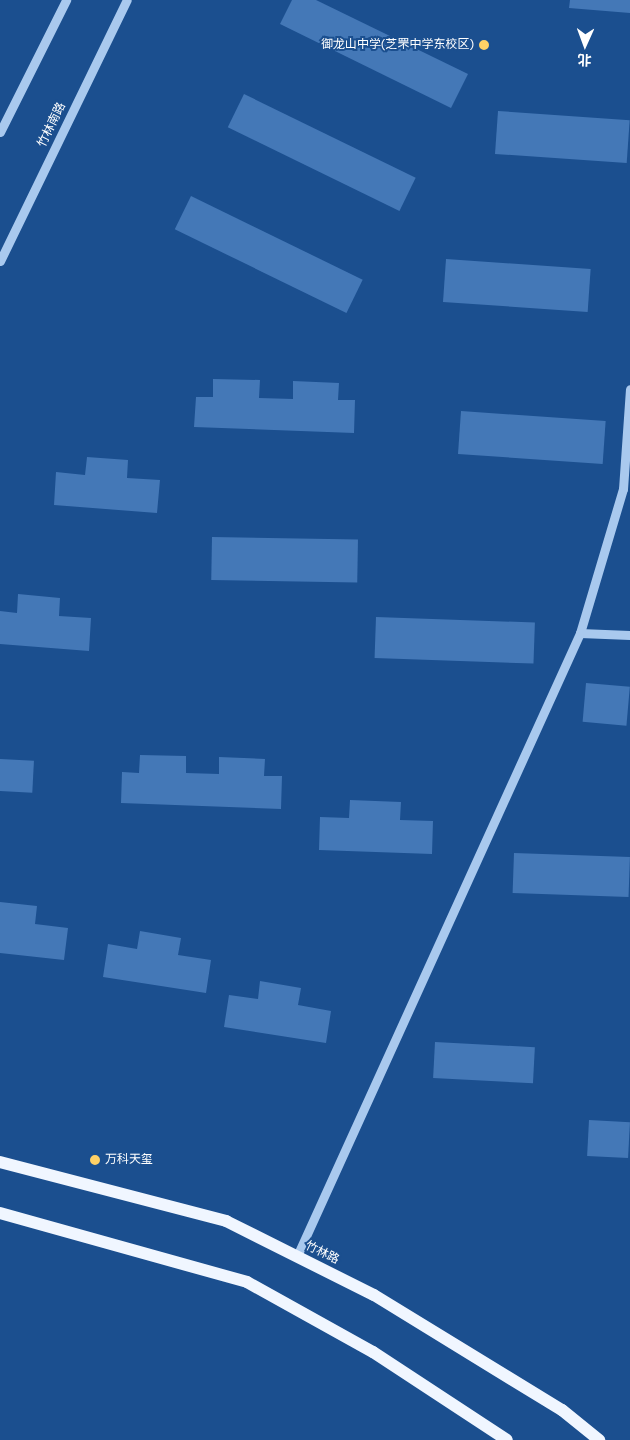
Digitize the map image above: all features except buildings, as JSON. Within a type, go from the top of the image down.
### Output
[{"type":"main road","name":"竹林路","points":[[0,1162],[226,1221],[382,1300],[562,1410],[599,1440]]},
{"type":"main road","points":[[0,1213],[247,1282],[373,1352],[507,1440]]},
{"type":"street","points":[[0,132],[66,0]]},
{"type":"street","name":"竹林南路","points":[[0,261],[127,0]]},
{"type":"street","points":[[297,1256],[580,633],[623,488],[630,389]]},
{"type":"street","points":[[580,633],[630,635]]},
{"type":"place","name":"御龙山中学(芝罘中学东校区)","points":[[484,45]]},
{"type":"place","name":"万科天玺","points":[[95,1160]]}]
